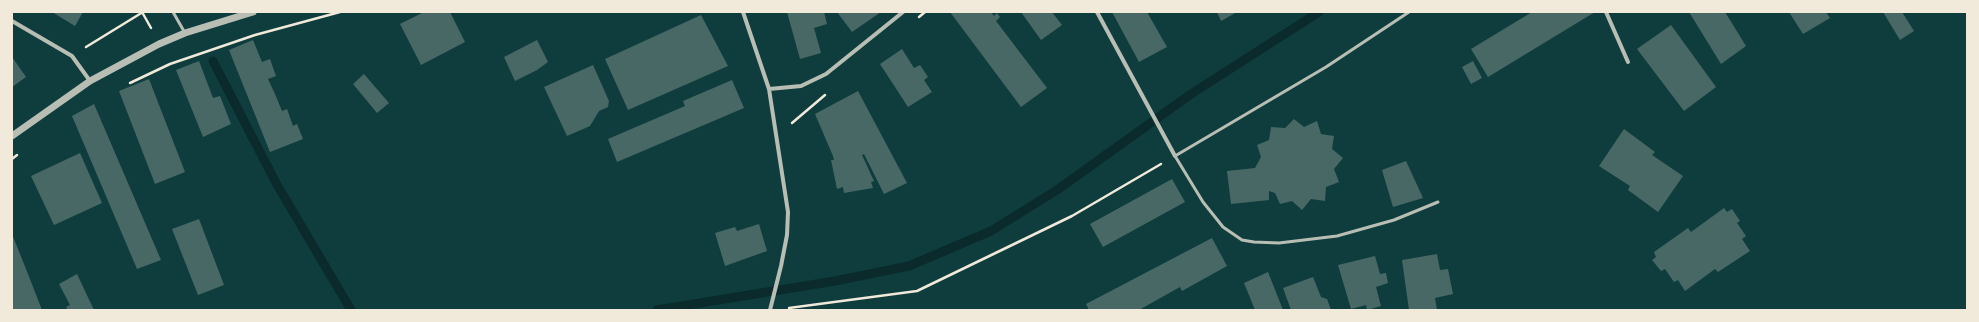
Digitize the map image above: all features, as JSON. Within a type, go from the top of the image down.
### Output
[{"type":"street","points":[[12,136],[90,81],[159,44],[253,12]]},
{"type":"street","points":[[743,12],[769,89],[788,212],[787,235],[770,308]]},
{"type":"street","points":[[769,89],[801,86],[826,74],[904,12]]},
{"type":"street","points":[[1097,12],[1175,156]]},
{"type":"street","points":[[1606,12],[1628,62]]},
{"type":"street","points":[[12,21],[72,56],[90,81]]},
{"type":"lane","points":[[173,12],[185,34]]},
{"type":"lane","points":[[1410,12],[1326,67],[1175,156],[1203,202],[1223,227],[1242,240],[1278,243],[1337,236],[1394,220],[1438,202]]},
{"type":"path","points":[[72,56],[143,12]]},
{"type":"path","points":[[128,84],[170,64],[255,35],[340,12]]},
{"type":"path","points":[[12,159],[18,154]]},
{"type":"path","points":[[786,310],[823,303],[917,291],[1072,216],[1175,156]]},
{"type":"building","points":[[52,12],[83,12],[75,26]]},
{"type":"building","points":[[424,12],[450,12],[465,42],[421,65],[400,24]]},
{"type":"building","points":[[787,12],[824,12],[827,24],[814,28],[821,53],[800,59]]},
{"type":"building","points":[[837,12],[881,12],[852,32]]},
{"type":"building","points":[[950,12],[991,12],[994,16],[997,13],[1000,17],[996,21],[1047,88],[1021,107]]},
{"type":"building","points":[[1021,12],[1052,12],[1062,25],[1041,40]]},
{"type":"building","points":[[1112,12],[1147,12],[1167,47],[1139,62]]},
{"type":"building","points":[[1217,12],[1237,12],[1221,21]]},
{"type":"building","points":[[1532,12],[1595,12],[1488,77],[1471,49]]},
{"type":"building","points":[[1689,12],[1725,12],[1746,46],[1721,64]]},
{"type":"building","points":[[1789,12],[1826,12],[1830,18],[1803,34]]},
{"type":"building","points":[[1883,12],[1902,12],[1914,31],[1900,40]]},
{"type":"building","points":[[701,15],[728,66],[628,110],[605,59]]},
{"type":"building","points":[[1671,25],[1716,87],[1684,111],[1637,49]]},
{"type":"building","points":[[253,40],[262,62],[270,59],[276,76],[268,79],[282,111],[287,109],[293,126],[297,124],[303,139],[270,152],[229,50]]},
{"type":"building","points":[[537,40],[548,62],[537,70],[515,81],[504,57]]},
{"type":"building","points":[[902,49],[914,68],[920,65],[928,77],[924,80],[932,92],[908,107],[880,64]]},
{"type":"building","points":[[12,57],[26,77],[12,87]]},
{"type":"building","points":[[199,61],[213,98],[220,96],[231,124],[203,137],[176,70]]},
{"type":"building","points":[[1473,61],[1482,78],[1471,84],[1462,67]]},
{"type":"building","points":[[593,65],[609,101],[608,107],[599,111],[590,126],[567,136],[544,87]]},
{"type":"building","points":[[364,74],[389,103],[377,113],[353,84]]},
{"type":"building","points":[[149,79],[185,172],[155,184],[119,91]]},
{"type":"building","points":[[732,80],[744,108],[617,162],[608,139],[685,106],[683,101]]},
{"type":"building","points":[[858,91],[907,183],[884,194],[864,154],[862,155],[874,181],[871,182],[873,188],[844,193],[843,187],[837,189],[831,160],[834,160],[833,156],[815,114]]},
{"type":"building","points":[[94,104],[161,260],[137,269],[72,116]]},
{"type":"building","points":[[1294,119],[1304,127],[1317,121],[1321,134],[1334,136],[1332,149],[1343,158],[1334,169],[1339,182],[1326,187],[1325,201],[1311,199],[1302,210],[1292,201],[1280,204],[1275,193],[1269,191],[1269,200],[1231,204],[1227,171],[1255,168],[1261,157],[1257,145],[1269,140],[1271,127],[1285,128]]},
{"type":"building","points":[[1624,129],[1655,152],[1652,155],[1683,176],[1658,212],[1628,190],[1630,186],[1599,166]]},
{"type":"building","points":[[80,153],[102,203],[54,225],[31,176]]},
{"type":"building","points":[[1406,161],[1423,198],[1393,207],[1382,170]]},
{"type":"building","points":[[1172,179],[1185,202],[1103,247],[1090,224]]},
{"type":"building","points":[[1724,208],[1727,212],[1732,209],[1740,221],[1737,223],[1746,236],[1742,239],[1750,251],[1718,272],[1715,269],[1685,291],[1678,280],[1674,282],[1665,269],[1661,271],[1652,260],[1656,257],[1654,252],[1688,228],[1691,232]]},
{"type":"building","points":[[199,219],[224,285],[198,295],[172,229]]},
{"type":"building","points":[[759,224],[767,251],[725,266],[715,233],[735,227],[737,231]]},
{"type":"building","points":[[12,234],[28,274],[42,310],[12,310]]},
{"type":"building","points":[[1212,238],[1227,266],[1182,291],[1180,287],[1139,310],[1089,310],[1086,304]]},
{"type":"building","points":[[1437,254],[1440,270],[1448,269],[1453,294],[1435,298],[1437,310],[1409,310],[1402,260]]},
{"type":"building","points":[[1375,256],[1380,274],[1386,273],[1388,283],[1376,287],[1381,306],[1367,310],[1366,305],[1351,309],[1338,265]]},
{"type":"building","points":[[1268,272],[1283,310],[1255,310],[1244,283]]},
{"type":"building","points":[[77,274],[94,310],[68,310],[66,307],[70,305],[59,284]]},
{"type":"building","points":[[1313,277],[1321,297],[1327,299],[1331,310],[1291,310],[1283,288]]},
{"type":"waterway","points":[[657,310],[835,281],[909,266],[991,231],[1057,190],[1191,94],[1319,12]]},
{"type":"waterway","points":[[213,61],[276,183],[351,310]]}]
